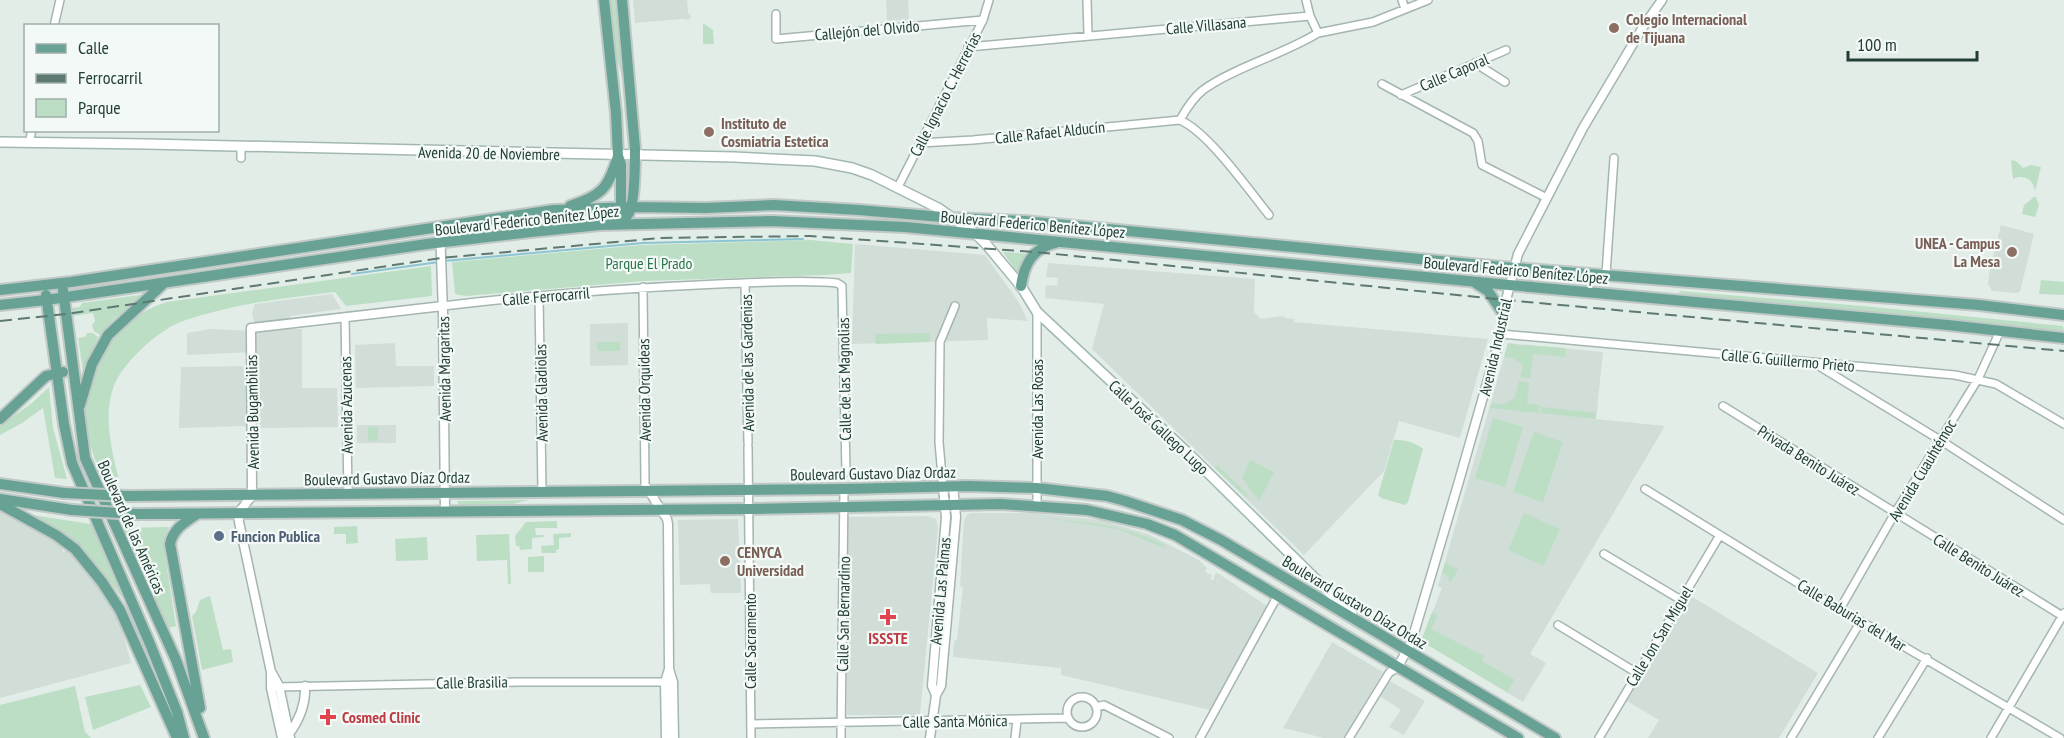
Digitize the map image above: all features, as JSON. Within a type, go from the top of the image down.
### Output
[{"type":"main road","points":[[604,0],[625,211],[637,225]]},
{"type":"main road","points":[[622,0],[635,156],[625,211]]},
{"type":"main road","name":"Avenida 20 de Noviembre","points":[[0,142],[734,157],[815,161],[852,168],[898,187],[959,221]]},
{"type":"main road","points":[[553,210],[587,200],[604,188],[611,179],[618,156]]},
{"type":"main road","name":"Boulevard Federico Benítez López","points":[[0,290],[62,284],[553,210],[625,211],[774,205],[859,210],[959,221],[1024,221],[1513,268],[1606,274],[2064,315]]},
{"type":"main road","points":[[600,225],[625,211]]},
{"type":"main road","name":"Boulevard Federico Benítez López","points":[[0,304],[46,300],[441,243],[600,225],[771,221],[840,223],[1061,241],[2064,338]]},
{"type":"main road","name":"Calle José Gallego Lugo","points":[[959,221],[976,234],[1021,286],[1038,312],[1191,456],[1363,625]]},
{"type":"main road","points":[[1021,286],[1022,275],[1035,252],[1041,247],[1061,241]]},
{"type":"main road","points":[[1474,282],[1488,291],[1504,315]]},
{"type":"main road","points":[[78,414],[97,351],[114,328],[164,283]]},
{"type":"main road","name":"Boulevard de las Américas","points":[[62,284],[78,414],[87,464],[180,669],[204,738]]},
{"type":"main road","name":"Boulevard de las Américas","points":[[45,286],[72,463],[150,644],[177,712],[184,738]]},
{"type":"main road","points":[[0,419],[46,376],[57,372],[68,373],[75,381]]},
{"type":"main road","name":"Boulevard Gustavo Díaz Ordaz","points":[[0,483],[64,492],[128,496],[948,487],[1037,488],[1107,496],[1182,520],[1221,540],[1556,738]]},
{"type":"main road","name":"Boulevard Gustavo Díaz Ordaz","points":[[0,499],[72,510],[135,514],[1036,505],[1087,510],[1147,524],[1200,549],[1518,738]]},
{"type":"main road","points":[[0,504],[45,527],[75,549],[113,597],[177,738]]},
{"type":"main road","points":[[197,514],[178,527],[170,544],[204,738]]},
{"type":"main road","points":[[136,647],[166,641],[179,636],[185,630]]},
{"type":"street","points":[[54,24],[60,0]]},
{"type":"street","name":"Calle Ignacio C. Herrerías","points":[[898,187],[982,20],[989,0]]},
{"type":"street","points":[[1087,0],[1088,35]]},
{"type":"street","points":[[1306,0],[1318,33]]},
{"type":"street","points":[[1402,0],[1405,9]]},
{"type":"street","points":[[1405,9],[1411,0]]},
{"type":"street","points":[[1269,215],[1203,136],[1190,124],[1180,120],[1188,105],[1203,90],[1302,43],[1318,33],[1373,22],[1428,0]]},
{"type":"street","name":"Avenida Industrial","points":[[1398,667],[1408,651],[1458,486],[1501,334],[1509,285],[1518,254],[1583,128],[1643,27],[1662,0]]},
{"type":"street","name":"Callejón del Olvido","points":[[776,14],[776,39],[982,20]]},
{"type":"street","name":"Calle Villasana","points":[[968,47],[1310,16]]},
{"type":"street","name":"Calle Caporal","points":[[1401,95],[1506,50]]},
{"type":"street","points":[[1475,63],[1505,82]]},
{"type":"street","points":[[1382,84],[1473,133],[1478,141],[1480,160],[1486,169],[1547,198]]},
{"type":"street","name":"Calle Rafael Alducín","points":[[920,142],[973,140],[1180,120]]},
{"type":"street","points":[[29,143],[32,132]]},
{"type":"street","points":[[241,147],[241,158]]},
{"type":"street","points":[[1606,274],[1614,158]]},
{"type":"street","name":"Avenida Margaritas","points":[[440,226],[445,511]]},
{"type":"street","name":"Calle Ferrocarril","points":[[251,328],[442,306],[643,287],[834,282],[842,286]]},
{"type":"street","name":"Avenida de las Gardenias","points":[[745,283],[749,508]]},
{"type":"street","name":"Calle de las Magnolias","points":[[842,286],[846,472]]},
{"type":"street","name":"Avenida Orquídeas","points":[[643,287],[645,484],[649,490]]},
{"type":"street","name":"Avenida Gladiolas","points":[[539,296],[542,491]]},
{"type":"street","points":[[948,487],[939,442],[940,342],[955,306]]},
{"type":"street","name":"Avenida Las Rosas","points":[[1036,505],[1038,312]]},
{"type":"street","name":"Avenida Azucenas","points":[[345,317],[348,494]]},
{"type":"street","name":"Avenida Bugambilias","points":[[251,328],[252,496]]},
{"type":"street","name":"Avenida Cuauhtémoc","points":[[1839,609],[1978,379],[2000,331]]},
{"type":"street","name":"Calle G. Guillermo Prieto","points":[[1501,334],[1955,375],[1996,384],[2064,424]]},
{"type":"street","points":[[1812,362],[1940,440],[2064,520]]},
{"type":"street","name":"Privada Benito Juárez","points":[[1723,406],[1895,513]]},
{"type":"street","name":"Avenida Las Palmas","points":[[930,738],[936,695],[932,686],[951,506],[948,487]]},
{"type":"street","name":"Calle San Bernardino","points":[[841,738],[844,489]]},
{"type":"street","name":"Calle Baburias del Mar","points":[[1645,489],[1839,609],[2060,738]]},
{"type":"street","points":[[649,490],[668,524],[669,682],[666,738]]},
{"type":"street","points":[[252,496],[238,513],[239,522],[287,737]]},
{"type":"street","name":"Calle Sacramento","points":[[749,508],[751,738]]},
{"type":"street","name":"Calle Benito Juárez","points":[[1895,513],[2063,615]]},
{"type":"street","name":"Calle Jon San Miguel","points":[[1599,738],[1720,535]]},
{"type":"street","points":[[1604,554],[1681,600]]},
{"type":"street","points":[[1200,738],[1278,596]]},
{"type":"street","points":[[1990,738],[2063,615]]},
{"type":"street","points":[[1791,738],[1861,621]]},
{"type":"street","points":[[1558,625],[1637,673]]},
{"type":"street","points":[[1878,738],[1926,658]]},
{"type":"street","points":[[1349,738],[1389,673],[1398,667]]},
{"type":"street","name":"Calle Brasilia","points":[[275,687],[520,682],[669,682]]},
{"type":"street","points":[[669,682],[674,738]]},
{"type":"street","points":[[287,737],[297,722],[304,704],[305,686]]},
{"type":"street","points":[[1077,698],[1087,698],[1096,707],[1095,719],[1088,726],[1074,725],[1068,718],[1068,708],[1077,698]]},
{"type":"street","points":[[1096,707],[1104,705],[1169,738]]},
{"type":"street","name":"Calle Santa Mónica","points":[[751,724],[1068,718]]},
{"type":"street","points":[[1015,738],[1017,720]]},
{"type":"shaded area","points":[[633,0],[687,0],[688,13],[691,16],[689,20],[635,23]]},
{"type":"shaded area","points":[[886,0],[908,0],[909,20],[887,21]]},
{"type":"shaded area","name":"UNEA - Campus La Mesa","points":[[2001,225],[2034,234],[2020,292],[1992,291],[1988,284]]},
{"type":"shaded area","points":[[855,244],[985,255],[1018,301],[1028,321],[987,318],[988,340],[852,344]]},
{"type":"shaded area","points":[[1048,263],[1255,279],[1254,312],[1261,319],[1284,316],[1294,319],[1294,322],[1488,339],[1460,438],[1399,421],[1384,471],[1304,555],[1092,349],[1104,304],[1045,298],[1046,285],[1057,286],[1058,278],[1046,277]]},
{"type":"shaded area","points":[[332,294],[341,309],[290,316],[294,329],[302,329],[302,388],[337,388],[338,427],[179,428],[181,367],[258,366],[257,352],[187,355],[187,333],[211,329],[256,331],[252,313],[255,304]]},
{"type":"shaded area","points":[[628,323],[628,365],[590,366],[590,324]]},
{"type":"shaded area","points":[[395,343],[396,366],[434,366],[434,386],[356,388],[355,345]]},
{"type":"shaded area","points":[[1508,343],[1603,352],[1596,419],[1665,426],[1530,654],[1546,663],[1523,702],[1421,641],[1442,588],[1438,586]]},
{"type":"shaded area","points":[[357,425],[396,425],[396,443],[357,443]]},
{"type":"shaded area","points":[[0,511],[20,516],[60,541],[63,552],[69,550],[99,584],[102,592],[106,591],[111,609],[116,608],[131,663],[0,698]]},
{"type":"shaded area","points":[[971,513],[1029,513],[1101,520],[1148,534],[1199,560],[1207,568],[1205,572],[1212,575],[1210,579],[1213,580],[1216,572],[1267,606],[1210,710],[1061,675],[1061,668],[953,657],[963,587],[960,586],[964,520]]},
{"type":"shaded area","name":"ISSSTE","points":[[928,516],[936,519],[938,528],[920,715],[847,715],[847,517]]},
{"type":"shaded area","points":[[738,519],[741,593],[711,593],[710,584],[680,585],[678,520]]},
{"type":"shaded area","points":[[1691,596],[1818,673],[1779,738],[1648,738],[1659,720],[1627,701]]},
{"type":"shaded area","points":[[1332,642],[1383,672],[1344,738],[1324,738],[1283,728]]},
{"type":"shaded area","points":[[1390,681],[1425,701],[1404,735],[1389,727],[1401,710],[1380,696]]},
{"type":"green space","points":[[610,0],[615,0],[623,79],[615,53]]},
{"type":"green space","points":[[703,23],[713,30],[714,44],[703,44]]},
{"type":"green space","points":[[2011,160],[2016,161],[2023,168],[2031,165],[2041,167],[2035,191],[2032,183],[2027,179],[2021,177],[2013,179]]},
{"type":"green space","points":[[2034,197],[2039,205],[2035,217],[2022,214],[2024,205]]},
{"type":"green space","name":"Parque El Prado","points":[[811,240],[853,244],[851,273],[643,281],[466,296],[455,294],[452,262],[642,245]]},
{"type":"green space","points":[[1003,252],[1031,254],[1018,274]]},
{"type":"green space","points":[[431,266],[432,296],[346,306],[335,292],[258,302],[202,315],[183,321],[164,331],[136,354],[116,381],[109,405],[109,430],[119,480],[103,479],[87,430],[86,397],[102,354],[119,331],[140,314],[167,302]]},
{"type":"green space","points":[[2041,280],[2064,282],[2064,295],[2039,294]]},
{"type":"green space","points":[[1680,291],[2063,326],[2064,331],[1690,295],[1679,293]]},
{"type":"green space","points":[[147,294],[114,319],[100,335],[94,331],[92,325],[95,321],[93,313],[73,316],[72,308],[80,307],[82,303]]},
{"type":"green space","points":[[87,333],[93,333],[98,337],[83,371],[78,338],[85,337]]},
{"type":"green space","points":[[930,333],[930,342],[876,344],[875,334]]},
{"type":"green space","points":[[597,342],[620,342],[620,351],[597,351]]},
{"type":"green space","points":[[1508,343],[1566,348],[1565,357],[1533,354],[1530,378],[1520,377],[1523,365],[1512,358],[1504,357]]},
{"type":"green space","points":[[1519,381],[1529,383],[1527,403],[1540,405],[1539,413],[1490,408],[1492,403],[1503,405],[1515,397]]},
{"type":"green space","points":[[49,387],[53,428],[67,479],[55,478],[43,408],[0,435],[0,426],[32,403]]},
{"type":"green space","points":[[1542,407],[1596,413],[1596,419],[1541,413]]},
{"type":"green space","points":[[1493,418],[1523,427],[1505,487],[1475,478]]},
{"type":"green space","points":[[368,427],[378,427],[378,441],[368,441]]},
{"type":"green space","points":[[1534,432],[1563,442],[1543,502],[1513,492]]},
{"type":"green space","points":[[1394,440],[1409,442],[1423,449],[1408,502],[1405,505],[1378,495]]},
{"type":"green space","points":[[1250,460],[1274,472],[1259,501],[1242,478]]},
{"type":"green space","points":[[1217,465],[1248,495],[1246,497],[1215,468]]},
{"type":"green space","points":[[529,500],[508,505],[458,505],[458,501]]},
{"type":"green space","points":[[1524,513],[1560,529],[1543,566],[1508,550]]},
{"type":"green space","points":[[32,515],[91,524],[127,604],[97,565],[79,547]]},
{"type":"green space","points":[[1052,519],[1110,526],[1136,533],[1165,545],[1164,548],[1118,529]]},
{"type":"green space","points":[[557,521],[557,528],[535,528],[536,535],[544,535],[544,537],[532,538],[532,549],[520,550],[519,546],[516,546],[515,536],[526,522]]},
{"type":"green space","points":[[357,526],[358,543],[346,544],[346,534],[334,534],[334,527]]},
{"type":"green space","points":[[169,527],[163,543],[176,626],[168,628],[123,528]]},
{"type":"green space","points":[[571,533],[571,537],[559,538],[559,549],[556,553],[542,553],[541,546],[554,545],[553,534]]},
{"type":"green space","points":[[509,534],[511,584],[508,584],[507,560],[477,561],[476,535]]},
{"type":"green space","points":[[427,537],[428,560],[396,561],[395,539]]},
{"type":"green space","points":[[544,556],[544,572],[528,572],[528,557]]},
{"type":"green space","points":[[1445,563],[1458,569],[1451,582],[1448,581],[1449,576],[1442,573]]},
{"type":"green space","points":[[210,596],[223,650],[231,649],[233,662],[202,670],[192,616],[200,600]]},
{"type":"green space","points":[[1432,612],[1438,615],[1431,629],[1484,656],[1482,661],[1515,680],[1507,692],[1421,641]]},
{"type":"green space","points":[[140,685],[151,707],[93,730],[85,697]]},
{"type":"green space","points":[[75,686],[85,732],[91,738],[0,738],[0,705]]},
{"type":"waterway","points":[[444,261],[643,243],[803,239]]},
{"type":"waterway","points":[[352,274],[439,262]]},
{"type":"railway","points":[[0,321],[66,314],[441,258],[660,238],[810,236],[1035,252],[1506,300],[2064,351]]},
{"type":"place","name":"Colegio Internacional de Tijuana","points":[[1614,28]]},
{"type":"place","name":"Instituto de Cosmiatria Estetica","points":[[709,132]]},
{"type":"place","name":"UNEA - Campus La Mesa","points":[[2012,252]]},
{"type":"place","name":"Funcion Publica","points":[[219,536]]},
{"type":"place","name":"CENYCA Universidad","points":[[725,561]]},
{"type":"place","name":"ISSSTE","points":[[888,617]]},
{"type":"place","name":"Cosmed Clinic","points":[[328,717]]}]
